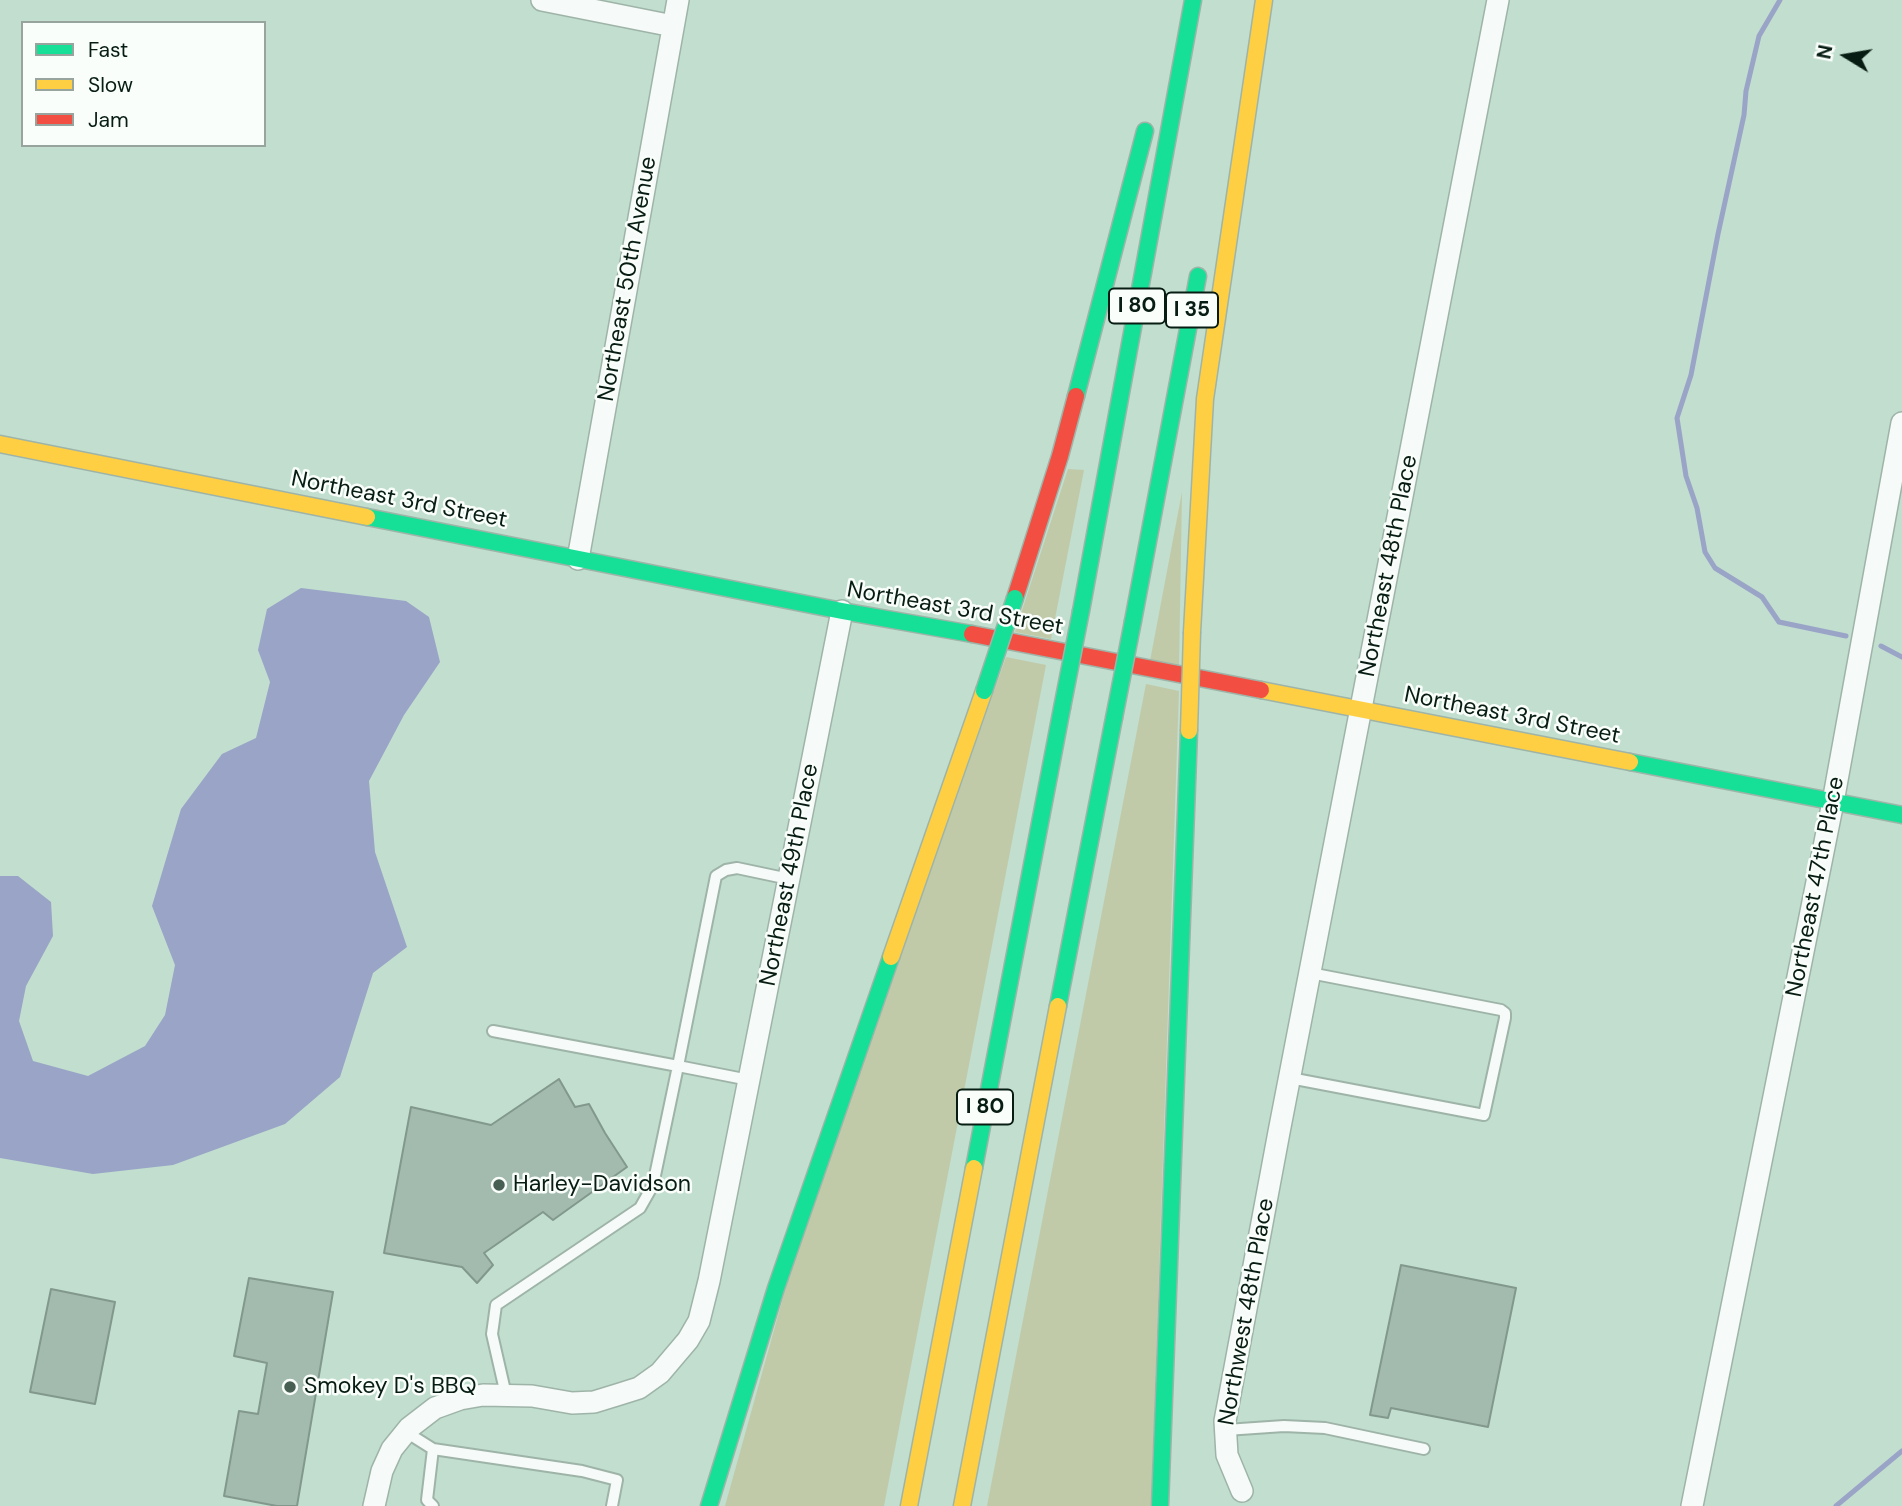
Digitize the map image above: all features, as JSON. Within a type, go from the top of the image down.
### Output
[{"type":"main road","points":[[1170,38],[1180,0]]},
{"type":"main road","name":"I 80","points":[[909,1506],[1081,611],[1193,0]]},
{"type":"main road","points":[[1235,90],[1254,0]]},
{"type":"main road","points":[[1160,1506],[1192,632],[1205,400],[1264,0]]},
{"type":"main road","points":[[709,1506],[780,1276],[1015,598],[1060,456],[1150,115]]},
{"type":"main road","name":"I 35","points":[[1133,621],[1201,261]]},
{"type":"main road","name":"Northeast 3rd Street","points":[[0,444],[842,611],[1902,815]]},
{"type":"main road","name":"I 80","points":[[962,1506],[1133,621]]},
{"type":"street","points":[[542,0],[673,26]]},
{"type":"street","name":"Northeast 50th Avenue","points":[[578,559],[678,0]]},
{"type":"street","name":"Northeast 48th Place","points":[[1279,1132],[1498,0]]},
{"type":"street","name":"Northeast 47th Place","points":[[1692,1506],[1833,802],[1902,423]]},
{"type":"street","name":"Northeast 49th Place","points":[[374,1506],[392,1448],[406,1432],[435,1408],[460,1399],[483,1395],[532,1396],[572,1403],[594,1402],[639,1388],[660,1373],[688,1340],[699,1321],[842,611]]},
{"type":"street","name":"Northwest 48th Place","points":[[1241,1490],[1227,1455],[1225,1421],[1279,1132]]},
{"type":"lane","points":[[506,1395],[492,1334],[496,1305],[640,1208],[653,1185],[716,876],[737,868],[789,879]]},
{"type":"lane","points":[[1290,1078],[1484,1115],[1505,1018],[1505,1013],[1501,1010],[1310,973]]},
{"type":"lane","points":[[493,1031],[749,1080]]},
{"type":"lane","points":[[1226,1430],[1284,1426],[1325,1428],[1424,1449]]},
{"type":"lane","points":[[406,1432],[433,1449],[582,1471],[617,1480],[612,1506]]},
{"type":"lane","points":[[433,1449],[427,1500],[433,1506]]},
{"type":"green space","points":[[1068,469],[1084,470],[1051,639],[1015,632]]},
{"type":"green space","points":[[1182,492],[1179,667],[1150,661]]},
{"type":"green space","points":[[1006,657],[1046,665],[884,1506],[725,1506],[791,1269]]},
{"type":"green space","points":[[1146,684],[1179,691],[1151,1506],[987,1506]]},
{"type":"water","points":[[301,588],[406,601],[429,617],[440,662],[404,715],[369,781],[375,852],[407,947],[373,973],[340,1077],[285,1124],[173,1165],[93,1174],[0,1158],[0,876],[18,876],[51,902],[53,936],[26,986],[19,1021],[33,1061],[88,1076],[145,1046],[165,1015],[175,965],[152,906],[181,809],[222,754],[256,738],[270,682],[258,650],[267,609]]},
{"type":"building","name":"Harley-Davidson","points":[[559,1079],[575,1107],[589,1104],[627,1167],[553,1220],[543,1212],[484,1253],[493,1265],[477,1283],[462,1267],[384,1253],[411,1107],[491,1125]]},
{"type":"building","points":[[1401,1265],[1516,1288],[1488,1427],[1391,1408],[1388,1418],[1370,1415]]},
{"type":"building","name":"Smokey D's BBQ","points":[[249,1278],[333,1292],[297,1506],[277,1506],[224,1496],[239,1411],[258,1414],[267,1363],[234,1356]]},
{"type":"building","points":[[51,1289],[115,1302],[95,1404],[30,1392]]},
{"type":"waterway","points":[[1780,0],[1759,36],[1691,375],[1677,418],[1686,476],[1697,508],[1705,552],[1715,568],[1762,597],[1779,622],[1846,636]]},
{"type":"waterway","points":[[1881,646],[1902,657]]},
{"type":"waterway","points":[[1836,1506],[1902,1451]]},
{"type":"traffic: fast","points":[[1081,611],[1193,0]]},
{"type":"traffic: fast","points":[[1076,396],[1145,131]]},
{"type":"traffic: fast","points":[[1133,621],[1198,276]]},
{"type":"traffic: fast","points":[[367,517],[842,611],[972,634]]},
{"type":"traffic: fast","points":[[984,691],[1015,598]]},
{"type":"traffic: fast","points":[[1062,708],[1081,611]]},
{"type":"traffic: fast","points":[[1114,718],[1133,621]]},
{"type":"traffic: fast","points":[[974,1168],[1062,708]]},
{"type":"traffic: fast","points":[[1058,1006],[1114,718]]},
{"type":"traffic: fast","points":[[1160,1506],[1189,731]]},
{"type":"traffic: fast","points":[[1630,762],[1902,815]]},
{"type":"traffic: fast","points":[[709,1506],[776,1288],[891,957]]},
{"type":"traffic: slow","points":[[1192,632],[1205,399],[1264,0]]},
{"type":"traffic: slow","points":[[0,444],[367,517]]},
{"type":"traffic: slow","points":[[1189,731],[1192,632]]},
{"type":"traffic: slow","points":[[1261,690],[1630,762]]},
{"type":"traffic: slow","points":[[891,957],[984,691]]},
{"type":"traffic: slow","points":[[962,1506],[1058,1006]]},
{"type":"traffic: slow","points":[[909,1506],[974,1168]]},
{"type":"traffic: jam","points":[[1015,598],[1076,396]]},
{"type":"traffic: jam","points":[[972,634],[1261,690]]},
{"type":"place","name":"Harley-Davidson","points":[[499,1185]]},
{"type":"place","name":"Smokey D's BBQ","points":[[290,1387]]}]
